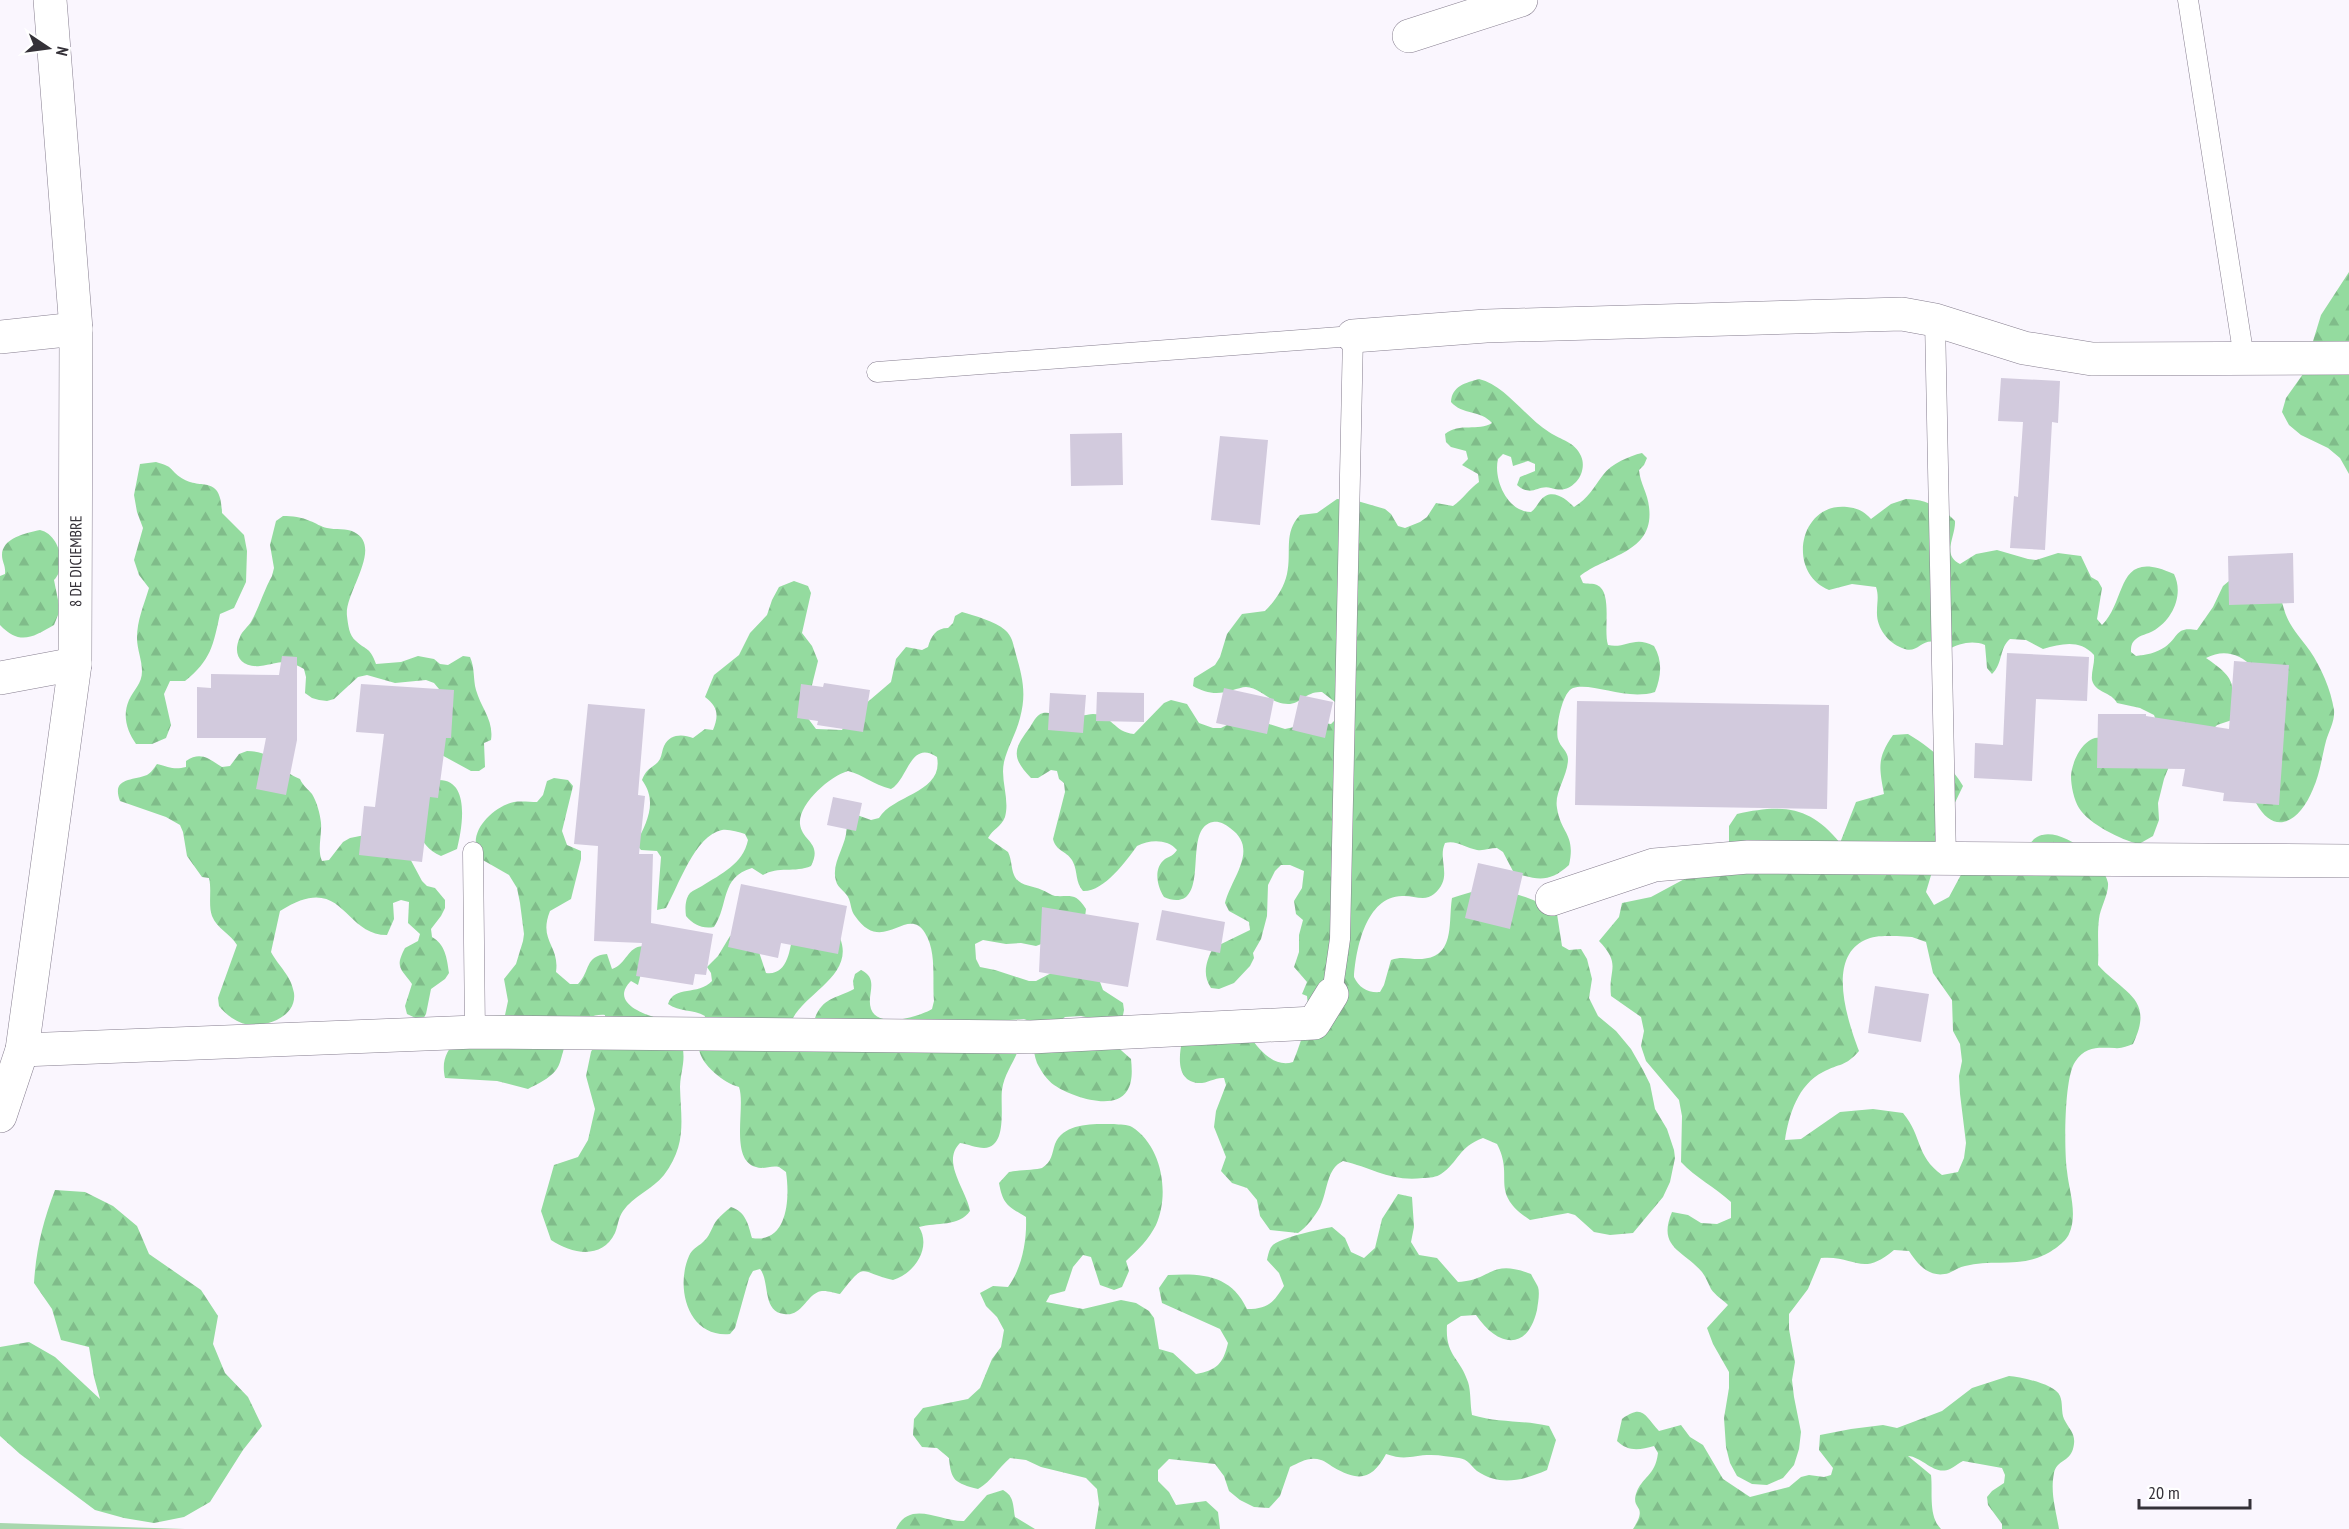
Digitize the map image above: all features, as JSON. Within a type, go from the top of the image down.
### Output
[{"type":"street","name":"8 DE DICIEMBRE","points":[[1,1110],[21,1050],[75,664],[76,329],[50,0]]},
{"type":"street","points":[[1408,36],[1521,0]]},
{"type":"street","points":[[1353,336],[1486,326],[1902,314],[1935,320],[2024,348],[2092,359],[2349,358]]},
{"type":"street","points":[[0,337],[76,329]]},
{"type":"street","points":[[0,678],[75,664]]},
{"type":"street","points":[[1552,899],[1654,865],[1748,857],[2349,861]]},
{"type":"street","points":[[21,1050],[475,1032],[1031,1037],[1314,1023],[1332,994]]},
{"type":"lane","points":[[2188,0],[2244,358]]},
{"type":"lane","points":[[1935,320],[1946,859]]},
{"type":"lane","points":[[877,372],[1353,336],[1340,939],[1332,994]]},
{"type":"lane","points":[[473,852],[475,1032]]},
{"type":"green space","points":[[2349,272],[2349,474],[2340,458],[2328,448],[2301,435],[2289,425],[2282,412],[2286,398],[2303,374],[2321,315]]},
{"type":"green space","points":[[1479,379],[1498,388],[1540,426],[1571,444],[1582,459],[1581,474],[1570,487],[1562,490],[1546,487],[1531,491],[1517,485],[1520,477],[1535,471],[1535,464],[1528,461],[1513,466],[1511,457],[1503,454],[1498,459],[1497,467],[1500,485],[1509,501],[1523,511],[1531,512],[1544,497],[1553,494],[1562,497],[1574,507],[1587,496],[1606,471],[1615,464],[1642,453],[1647,458],[1639,470],[1649,507],[1649,522],[1644,534],[1637,544],[1580,576],[1583,583],[1597,585],[1605,595],[1608,645],[1641,642],[1654,646],[1660,663],[1659,681],[1655,692],[1644,694],[1581,687],[1573,688],[1566,696],[1560,711],[1557,734],[1568,759],[1559,790],[1557,808],[1571,847],[1569,865],[1549,877],[1530,877],[1514,873],[1503,852],[1497,848],[1477,850],[1457,843],[1445,843],[1444,875],[1440,888],[1427,898],[1402,896],[1380,905],[1365,926],[1357,952],[1354,977],[1364,989],[1380,992],[1391,960],[1419,959],[1439,953],[1448,938],[1452,898],[1477,891],[1503,891],[1541,904],[1557,914],[1562,946],[1569,950],[1581,949],[1587,959],[1592,979],[1589,998],[1598,1016],[1616,1031],[1631,1049],[1650,1084],[1655,1109],[1667,1129],[1674,1150],[1675,1158],[1670,1182],[1663,1197],[1633,1233],[1610,1235],[1594,1232],[1575,1215],[1568,1213],[1530,1220],[1517,1210],[1506,1193],[1504,1166],[1497,1144],[1483,1138],[1468,1146],[1447,1169],[1433,1177],[1401,1178],[1343,1161],[1333,1169],[1323,1201],[1305,1228],[1298,1233],[1270,1230],[1260,1216],[1257,1200],[1247,1188],[1232,1183],[1221,1171],[1226,1157],[1214,1127],[1216,1111],[1226,1085],[1224,1078],[1201,1083],[1189,1080],[1183,1074],[1180,1058],[1186,1025],[1249,1035],[1262,1052],[1273,1060],[1293,1062],[1302,1038],[1308,1004],[1307,996],[1302,994],[1307,982],[1294,967],[1299,952],[1299,935],[1303,920],[1296,914],[1294,901],[1302,888],[1304,871],[1290,865],[1281,865],[1275,871],[1268,885],[1267,916],[1261,939],[1253,953],[1254,958],[1250,966],[1234,983],[1219,989],[1211,988],[1206,968],[1213,948],[1250,930],[1249,922],[1229,911],[1225,903],[1241,864],[1243,845],[1239,836],[1220,822],[1213,822],[1205,826],[1197,844],[1191,890],[1181,900],[1164,897],[1160,888],[1157,877],[1159,867],[1177,850],[1169,844],[1158,841],[1137,846],[1121,867],[1106,881],[1091,890],[1083,891],[1073,862],[1057,847],[1053,839],[1065,792],[1064,783],[1059,779],[1057,771],[1051,770],[1038,778],[1031,778],[1018,760],[1017,749],[1034,720],[1043,713],[1067,718],[1090,714],[1100,715],[1127,733],[1134,734],[1164,703],[1171,700],[1187,704],[1199,723],[1213,728],[1221,728],[1229,724],[1269,724],[1285,729],[1317,722],[1331,724],[1338,717],[1340,710],[1335,702],[1322,692],[1312,693],[1297,702],[1288,704],[1246,687],[1222,693],[1203,691],[1193,686],[1194,678],[1215,665],[1227,634],[1242,614],[1265,611],[1279,594],[1287,574],[1290,536],[1300,515],[1317,513],[1337,499],[1354,500],[1385,509],[1398,526],[1405,528],[1427,517],[1436,503],[1453,506],[1479,482],[1478,474],[1462,465],[1468,459],[1466,451],[1451,447],[1446,442],[1445,434],[1457,428],[1481,427],[1492,423],[1482,416],[1460,409],[1451,402],[1457,389]]},
{"type":"green space","points":[[156,462],[168,467],[188,481],[208,485],[218,492],[222,513],[244,535],[247,551],[246,582],[234,608],[220,614],[213,644],[206,659],[185,681],[170,681],[164,694],[171,725],[166,738],[152,744],[136,744],[128,729],[126,712],[129,700],[142,676],[137,631],[149,588],[139,575],[134,560],[143,528],[134,495],[140,464]]},
{"type":"green space","points":[[1906,499],[1919,500],[1932,505],[1955,521],[1950,550],[1951,556],[1960,564],[1976,554],[1997,550],[2036,560],[2058,553],[2081,556],[2091,577],[2098,581],[2102,588],[2097,619],[2102,625],[2132,571],[2142,567],[2155,567],[2174,574],[2178,590],[2175,606],[2160,626],[2133,642],[2131,652],[2136,656],[2162,649],[2181,631],[2197,630],[2213,607],[2223,586],[2229,581],[2280,595],[2289,622],[2322,671],[2334,710],[2333,722],[2317,777],[2302,809],[2288,821],[2280,822],[2264,814],[2256,803],[2253,667],[2242,658],[2225,653],[2206,658],[2229,678],[2233,690],[2232,720],[2217,725],[2211,731],[2175,751],[2164,779],[2158,803],[2159,820],[2153,836],[2139,844],[2123,839],[2090,820],[2077,805],[2071,776],[2077,756],[2085,744],[2096,738],[2157,723],[2154,715],[2140,708],[2117,703],[2115,699],[2096,688],[2092,680],[2094,655],[2076,645],[2064,644],[2043,649],[2026,640],[2010,639],[1992,674],[1987,668],[1985,645],[1980,643],[1966,643],[1948,650],[1940,644],[1927,642],[1908,650],[1892,642],[1878,623],[1876,587],[1852,584],[1829,590],[1815,581],[1807,569],[1803,555],[1804,540],[1809,527],[1818,515],[1831,508],[1847,507],[1860,510],[1871,519],[1891,504]]},
{"type":"green space","points":[[283,516],[304,519],[327,528],[351,531],[362,539],[365,548],[364,559],[351,595],[347,616],[352,636],[370,652],[376,664],[401,662],[418,656],[448,665],[463,656],[470,657],[476,690],[491,726],[491,740],[484,743],[485,767],[479,771],[471,771],[438,753],[439,689],[434,683],[426,680],[395,683],[367,675],[358,677],[334,699],[327,701],[312,698],[305,693],[304,669],[292,663],[253,666],[247,665],[240,659],[237,649],[240,637],[254,617],[272,576],[274,568],[270,545],[276,521]]},
{"type":"green space","points":[[40,530],[52,538],[61,559],[58,574],[54,580],[60,610],[54,625],[40,633],[27,637],[14,636],[0,625],[0,576],[5,574],[3,549],[10,540]]},
{"type":"green space","points":[[794,581],[808,586],[811,593],[802,633],[812,646],[818,661],[806,709],[807,717],[816,729],[842,730],[850,717],[891,682],[896,659],[906,647],[922,650],[928,647],[935,633],[940,629],[948,628],[955,616],[962,612],[996,624],[1009,635],[1022,676],[1023,700],[1018,724],[1004,762],[1005,817],[988,838],[1008,852],[1014,875],[1019,882],[1053,895],[1076,898],[1086,909],[1085,917],[1052,940],[1036,946],[983,940],[975,944],[976,959],[980,967],[1029,981],[1036,981],[1057,970],[1097,974],[1103,990],[1123,1003],[1121,1025],[1081,1016],[1065,1017],[1058,1023],[1113,1043],[1131,1059],[1132,1075],[1127,1091],[1121,1097],[1112,1100],[1092,1100],[1070,1094],[1051,1083],[1037,1063],[1032,1022],[1024,1019],[1009,1020],[1009,1029],[1018,1051],[1003,1085],[1001,1125],[997,1141],[992,1146],[984,1148],[960,1143],[953,1159],[956,1176],[970,1211],[954,1222],[919,1227],[923,1243],[922,1251],[914,1266],[901,1277],[893,1280],[864,1271],[855,1276],[840,1294],[820,1291],[795,1313],[784,1314],[772,1308],[763,1274],[760,1269],[753,1271],[735,1328],[730,1334],[716,1333],[704,1328],[695,1320],[689,1308],[684,1282],[689,1256],[707,1238],[715,1222],[731,1207],[743,1215],[752,1238],[764,1238],[773,1234],[780,1227],[784,1217],[787,1194],[786,1172],[779,1167],[759,1168],[748,1162],[741,1144],[739,1087],[727,1082],[714,1072],[701,1055],[699,1041],[705,1016],[672,1007],[668,1004],[671,998],[675,994],[706,986],[712,981],[707,967],[718,956],[730,936],[738,933],[759,952],[766,973],[773,973],[779,970],[787,960],[793,933],[840,938],[843,951],[841,963],[835,973],[798,1010],[792,1020],[814,1021],[825,1003],[854,989],[855,974],[861,970],[870,978],[871,1009],[882,1019],[899,1020],[918,1015],[932,1009],[934,1001],[933,957],[925,933],[918,926],[910,924],[885,932],[875,932],[865,927],[854,914],[848,896],[837,884],[835,874],[845,838],[846,823],[857,815],[871,820],[879,818],[895,803],[926,786],[937,769],[937,757],[928,753],[921,753],[915,757],[902,778],[891,789],[848,771],[824,785],[804,808],[801,816],[802,830],[815,852],[811,866],[769,872],[763,875],[752,868],[742,872],[730,885],[719,919],[714,927],[698,926],[686,916],[688,895],[736,862],[748,840],[745,834],[722,830],[712,834],[688,863],[666,908],[657,910],[661,857],[657,851],[641,850],[636,844],[647,820],[650,804],[647,788],[642,780],[646,772],[660,759],[664,746],[670,739],[681,736],[693,738],[705,729],[713,730],[716,712],[713,704],[705,697],[714,675],[739,655],[750,633],[767,615],[779,587]]},
{"type":"green space","points":[[1908,734],[1924,745],[1946,763],[1963,786],[1949,815],[1926,892],[1934,905],[1949,897],[1963,871],[1998,870],[2013,875],[2026,849],[2037,837],[2046,834],[2069,840],[2090,855],[2105,874],[2108,887],[2099,919],[2098,965],[2134,998],[2140,1016],[2139,1029],[2133,1044],[2120,1048],[2088,1050],[2079,1057],[2071,1070],[2067,1098],[2065,1147],[2073,1219],[2067,1237],[2057,1247],[2033,1259],[1975,1264],[1942,1274],[1925,1270],[1909,1251],[1894,1250],[1874,1263],[1866,1264],[1843,1259],[1821,1258],[1808,1289],[1789,1314],[1789,1329],[1795,1362],[1792,1380],[1801,1432],[1799,1449],[1794,1465],[1783,1478],[1767,1485],[1752,1484],[1737,1476],[1730,1463],[1726,1447],[1724,1418],[1729,1372],[1707,1328],[1728,1305],[1713,1291],[1702,1272],[1674,1247],[1668,1233],[1672,1212],[1688,1215],[1701,1223],[1717,1224],[1731,1218],[1731,1202],[1681,1162],[1682,1116],[1679,1100],[1646,1061],[1641,1046],[1644,1031],[1641,1017],[1611,996],[1612,962],[1599,941],[1619,917],[1622,903],[1651,897],[1690,876],[1729,842],[1729,826],[1737,814],[1768,809],[1794,811],[1818,821],[1840,843],[1856,802],[1884,794],[1881,763],[1884,750],[1893,735]],"holes":[[[1872,937],[1912,937],[1926,942],[1933,973],[1952,1000],[1953,1031],[1960,1044],[1962,1061],[1959,1076],[1960,1094],[1966,1143],[1964,1158],[1958,1172],[1942,1175],[1927,1160],[1914,1130],[1903,1113],[1873,1109],[1840,1112],[1801,1139],[1785,1140],[1792,1110],[1807,1084],[1823,1072],[1846,1062],[1859,1051],[1843,991],[1846,961],[1853,949]]]},
{"type":"green space","points":[[247,751],[264,754],[271,758],[300,779],[312,794],[321,819],[322,861],[329,860],[343,842],[365,835],[407,853],[422,881],[427,886],[435,888],[445,900],[445,908],[431,929],[432,937],[440,943],[445,952],[449,973],[445,979],[431,989],[426,1014],[422,1021],[407,1014],[405,1006],[412,984],[400,967],[400,959],[405,948],[418,941],[420,934],[408,923],[409,902],[401,900],[393,903],[394,919],[387,935],[372,932],[330,901],[317,897],[301,900],[280,911],[271,952],[288,976],[292,987],[294,1001],[291,1008],[280,1018],[266,1024],[251,1025],[233,1019],[219,1006],[218,998],[237,945],[212,916],[209,878],[202,877],[187,856],[180,825],[166,817],[120,801],[118,788],[125,781],[148,774],[157,764],[182,768],[186,767],[186,761],[201,756],[222,767],[230,766],[239,754]]},
{"type":"green space","points":[[554,778],[568,780],[573,786],[562,831],[567,845],[581,851],[571,899],[550,911],[547,921],[546,929],[555,955],[556,972],[570,984],[578,984],[591,961],[600,955],[607,954],[612,969],[622,963],[632,950],[641,946],[648,947],[638,985],[631,981],[625,990],[625,998],[629,1005],[647,1015],[676,1023],[683,1054],[680,1084],[681,1132],[671,1164],[659,1180],[627,1206],[609,1242],[595,1251],[586,1252],[568,1249],[551,1240],[541,1211],[554,1165],[578,1157],[588,1140],[595,1109],[586,1076],[591,1052],[605,1023],[605,1015],[590,1017],[578,1026],[565,1045],[556,1070],[546,1079],[528,1089],[497,1081],[445,1078],[444,1067],[449,1050],[460,1037],[483,1019],[505,1015],[508,1001],[504,979],[516,964],[523,941],[517,888],[509,875],[481,859],[476,846],[478,831],[493,812],[507,804],[537,802],[543,795],[547,781]]},
{"type":"green space","points":[[439,780],[449,782],[456,788],[462,807],[457,849],[441,856],[426,846],[422,839],[417,825],[413,798]]},
{"type":"green space","points":[[1114,1124],[1132,1127],[1142,1135],[1156,1158],[1162,1185],[1162,1199],[1156,1225],[1143,1244],[1126,1261],[1129,1271],[1122,1287],[1114,1290],[1100,1285],[1091,1257],[1083,1255],[1073,1267],[1065,1291],[1050,1295],[1046,1302],[1083,1309],[1121,1300],[1136,1303],[1149,1311],[1154,1318],[1159,1349],[1173,1353],[1196,1374],[1203,1372],[1218,1365],[1228,1343],[1220,1329],[1162,1303],[1159,1288],[1168,1275],[1215,1278],[1233,1289],[1247,1309],[1260,1308],[1273,1301],[1284,1286],[1279,1273],[1267,1260],[1270,1249],[1276,1243],[1300,1234],[1332,1227],[1345,1238],[1351,1252],[1364,1258],[1375,1248],[1382,1219],[1398,1194],[1412,1197],[1414,1227],[1411,1242],[1419,1255],[1437,1258],[1458,1282],[1507,1268],[1531,1274],[1538,1287],[1537,1310],[1532,1324],[1519,1339],[1502,1338],[1493,1333],[1476,1315],[1461,1316],[1447,1325],[1447,1335],[1451,1350],[1468,1382],[1472,1415],[1549,1426],[1556,1440],[1547,1470],[1530,1477],[1503,1480],[1486,1476],[1462,1459],[1435,1455],[1399,1457],[1386,1454],[1381,1463],[1370,1473],[1358,1476],[1342,1472],[1323,1461],[1309,1459],[1290,1467],[1280,1496],[1269,1508],[1254,1507],[1240,1500],[1229,1491],[1224,1476],[1215,1464],[1169,1459],[1158,1470],[1158,1481],[1169,1492],[1176,1505],[1206,1501],[1218,1512],[1220,1529],[1095,1529],[1099,1504],[1097,1489],[1086,1478],[1041,1467],[1026,1460],[1010,1458],[978,1489],[959,1483],[951,1472],[949,1458],[937,1448],[922,1447],[913,1435],[914,1419],[923,1408],[968,1399],[980,1388],[992,1359],[1001,1347],[1004,1330],[997,1317],[986,1306],[980,1293],[993,1286],[1008,1287],[1013,1280],[1023,1254],[1026,1217],[1007,1204],[1002,1196],[999,1183],[1009,1172],[1039,1169],[1045,1166],[1059,1137],[1072,1128]]},
{"type":"green space","points":[[55,1190],[85,1192],[113,1206],[137,1226],[149,1254],[201,1290],[218,1316],[213,1344],[225,1373],[248,1397],[262,1426],[243,1450],[210,1502],[184,1517],[154,1523],[95,1510],[20,1454],[0,1436],[0,1347],[29,1342],[55,1357],[100,1399],[89,1347],[61,1340],[52,1309],[34,1283],[41,1236]]},
{"type":"green space","points":[[2009,1376],[2052,1388],[2061,1399],[2064,1419],[2072,1433],[2074,1444],[2069,1456],[2054,1473],[2053,1494],[2059,1529],[2002,1529],[2002,1524],[1988,1505],[1987,1497],[2004,1483],[2005,1475],[2002,1468],[1963,1461],[1950,1469],[1939,1470],[1908,1456],[1931,1475],[1934,1517],[1941,1529],[1633,1529],[1640,1515],[1635,1499],[1636,1494],[1654,1467],[1658,1453],[1654,1446],[1634,1449],[1625,1447],[1617,1441],[1622,1419],[1629,1414],[1640,1412],[1659,1431],[1681,1425],[1690,1437],[1703,1445],[1723,1479],[1750,1497],[1789,1487],[1801,1477],[1831,1475],[1833,1468],[1819,1450],[1820,1435],[1883,1425],[1897,1428],[1942,1411],[1972,1388]]},
{"type":"green space","points":[[1003,1490],[1011,1498],[1015,1517],[1035,1529],[896,1529],[909,1515],[927,1514],[964,1521],[987,1495]]},
{"type":"green space","points":[[0,1523],[185,1529],[0,1529]]},
{"type":"building","points":[[2001,378],[2060,381],[2058,423],[2052,422],[2045,550],[2010,548],[2014,496],[2018,497],[2023,422],[1998,421]]},
{"type":"building","points":[[1122,433],[1123,485],[1071,486],[1070,434]]},
{"type":"building","points":[[1220,436],[1268,440],[1260,525],[1211,520]]},
{"type":"building","points":[[2293,553],[2294,603],[2229,605],[2228,556]]},
{"type":"building","points":[[2007,653],[2089,657],[2087,701],[2036,699],[2032,781],[1974,778],[1975,743],[2003,745]]},
{"type":"building","points":[[282,656],[297,657],[297,740],[286,795],[256,789],[266,738],[197,738],[197,687],[211,688],[211,674],[279,675]]},
{"type":"building","points":[[2234,661],[2289,665],[2279,805],[2223,801],[2224,793],[2182,786],[2185,769],[2097,768],[2098,714],[2146,714],[2146,716],[2229,729]]},
{"type":"building","points":[[824,683],[870,690],[863,732],[817,725],[818,721],[797,718],[801,684],[823,687]]},
{"type":"building","points":[[361,684],[454,690],[451,738],[446,738],[438,798],[430,797],[422,862],[359,855],[364,806],[375,807],[384,734],[356,732]]},
{"type":"building","points":[[1224,688],[1274,699],[1267,734],[1216,723]]},
{"type":"building","points":[[1097,692],[1144,693],[1144,722],[1096,721]]},
{"type":"building","points":[[1050,693],[1086,695],[1083,733],[1048,730]]},
{"type":"building","points":[[1300,695],[1333,702],[1325,738],[1292,730]]},
{"type":"building","points":[[1577,701],[1829,705],[1827,809],[1575,805]]},
{"type":"building","points":[[588,704],[645,709],[638,795],[645,796],[639,854],[653,854],[651,923],[713,934],[706,975],[695,974],[693,985],[636,976],[642,943],[594,941],[598,846],[574,844]]},
{"type":"building","points":[[833,797],[862,803],[856,831],[827,825]]},
{"type":"building","points":[[1478,863],[1523,873],[1510,929],[1465,918]]},
{"type":"building","points":[[741,884],[847,906],[838,954],[781,943],[778,958],[728,947]]},
{"type":"building","points":[[1042,907],[1139,923],[1128,987],[1039,972]]},
{"type":"building","points":[[1162,910],[1225,922],[1220,953],[1156,940]]},
{"type":"building","points":[[1875,986],[1929,994],[1921,1042],[1868,1033]]}]
